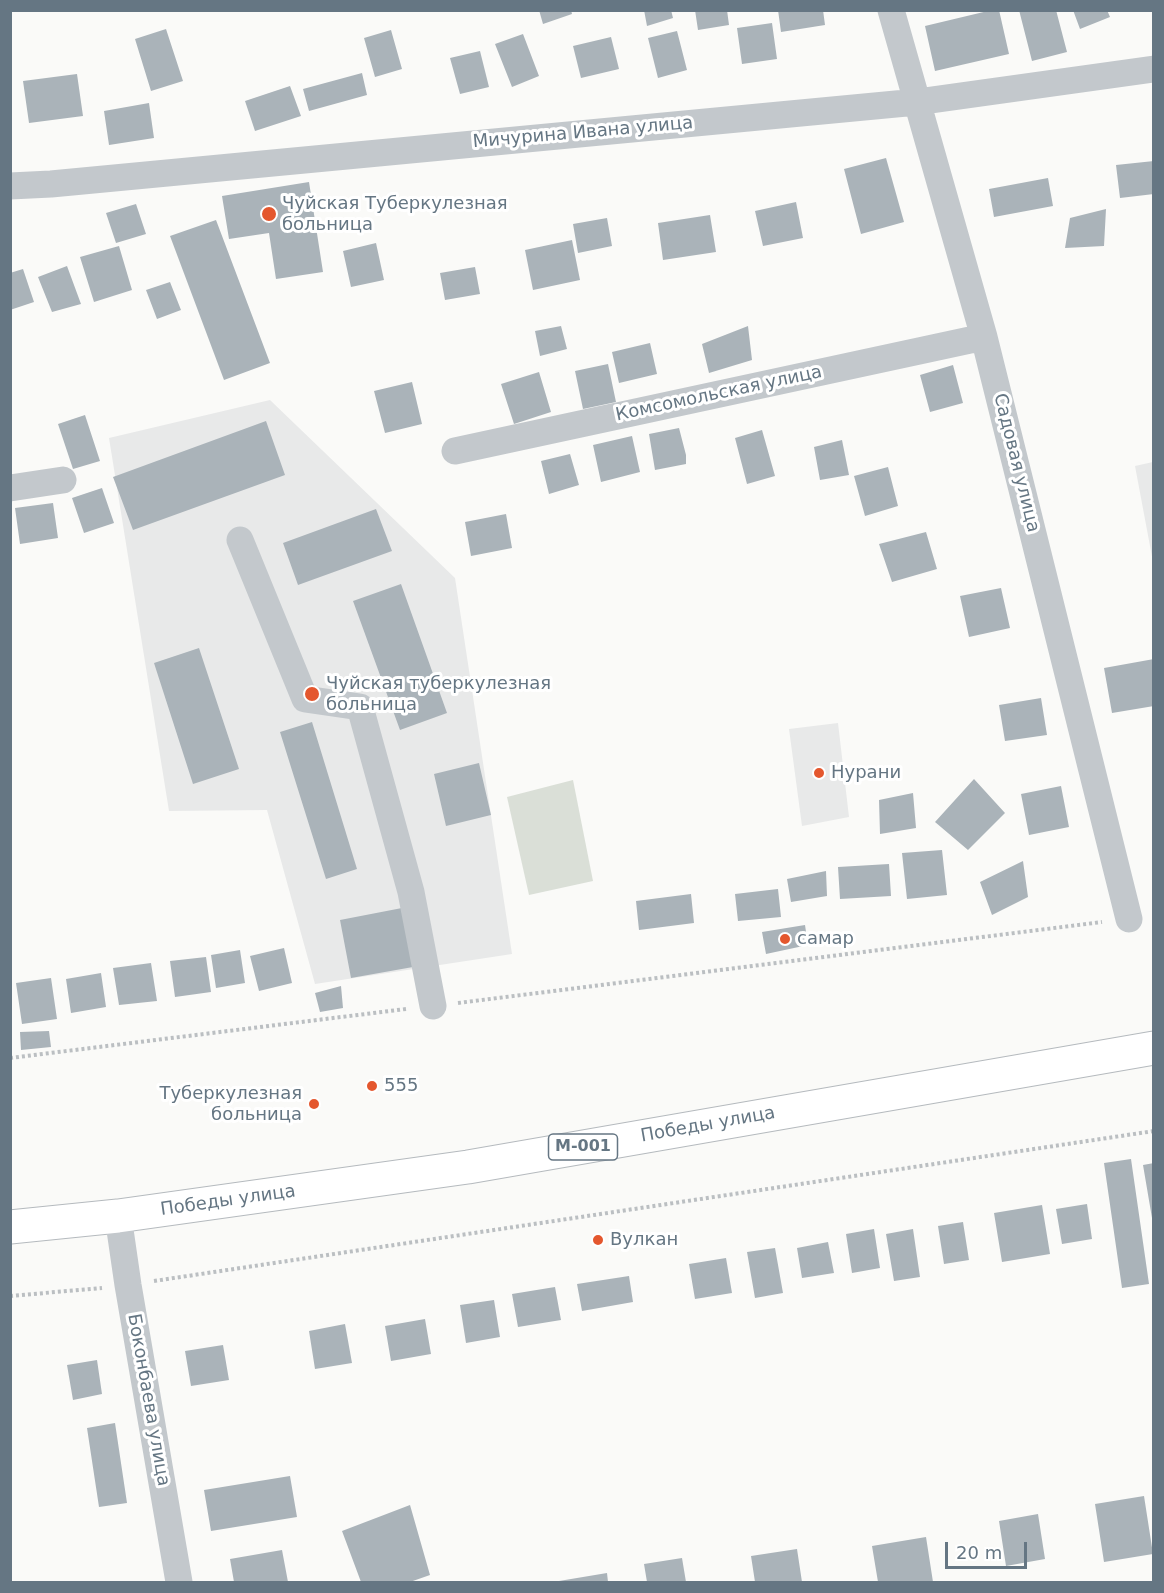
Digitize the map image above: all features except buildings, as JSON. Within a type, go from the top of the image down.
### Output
[{"type":"main road","name":"Победы улица","points":[[10,1227],[118,1216],[468,1167],[1154,1048]]},
{"type":"street","name":"Садовая улица","points":[[891,10],[984,337],[1130,919]]},
{"type":"street","name":"Мичурина Ивана улица","points":[[10,186],[62,183],[917,102],[1154,69]]},
{"type":"street","name":"Комсомольская улица","points":[[454,451],[984,337]]},
{"type":"street","points":[[10,488],[63,480]]},
{"type":"street","points":[[240,540],[304,699],[360,706],[411,892],[433,1006]]},
{"type":"street","name":"Боконбаева улица","points":[[118,1216],[179,1582]]},
{"type":"path","points":[[10,1058],[1130,919]]},
{"type":"path","points":[[10,1296],[128,1285],[1154,1131]]},
{"type":"shaded area","name":"Чуйская туберкулезная больница","points":[[270,400],[455,578],[512,954],[315,984],[267,810],[169,811],[109,438]]},
{"type":"shaded area","points":[[1153,462],[1154,562],[1135,466]]},
{"type":"shaded area","name":"Нурани","points":[[838,723],[849,817],[802,826],[789,729]]},
{"type":"shaded area","points":[[573,780],[593,881],[529,895],[507,797]]},
{"type":"place","name":"Чуйская Туберкулезная больница","points":[[269,214]]},
{"type":"place","name":"Чуйская туберкулезная больница","points":[[312,694]]},
{"type":"place","name":"Нурани","points":[[819,773]]},
{"type":"place","name":"самар","points":[[785,939]]},
{"type":"place","name":"555","points":[[372,1086]]},
{"type":"place","name":"Туберкулезная больница","points":[[314,1104]]},
{"type":"place","name":"Вулкан","points":[[598,1240]]}]
